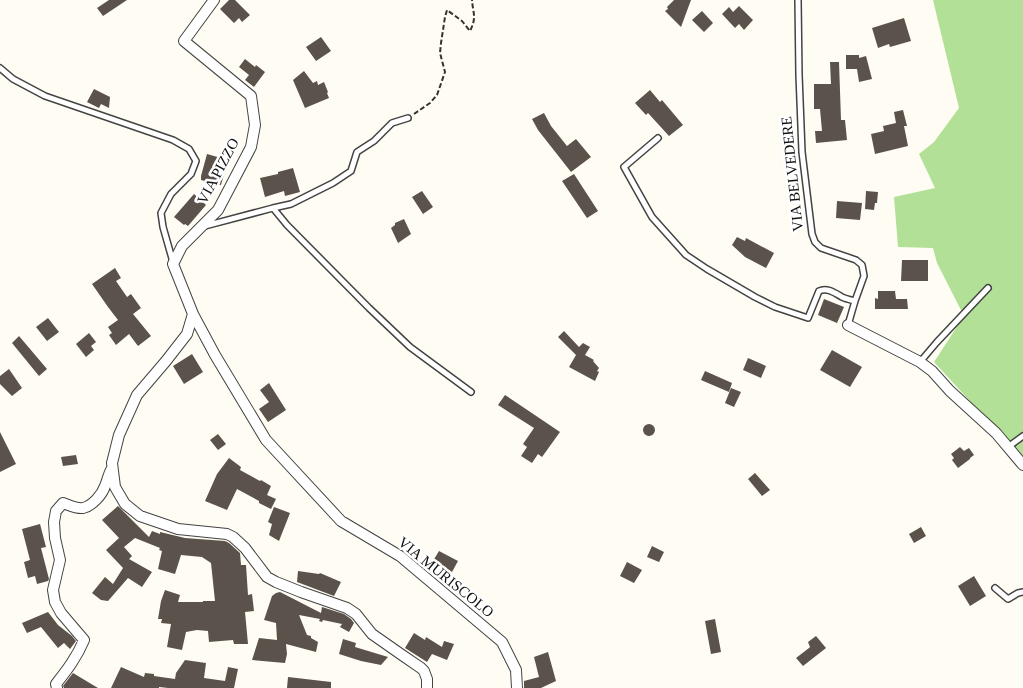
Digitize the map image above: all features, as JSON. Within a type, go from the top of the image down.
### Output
[{"type":"street","name":"VIA PIZZO","points":[[173,264],[182,246],[218,210],[251,147],[255,125],[251,96],[184,41],[214,0]]},
{"type":"street","name":"VIA MURISCOLO","points":[[173,264],[193,314],[215,355],[266,440],[341,522],[400,556],[502,642],[516,670],[517,688]]},
{"type":"street","points":[[193,314],[187,334],[137,395],[119,435],[112,462],[115,487],[118,493],[125,504],[140,516],[178,529],[227,534],[233,537],[245,548],[267,577],[347,608],[356,614],[372,634],[421,668],[427,679],[427,688]]},
{"type":"street","name":"VIA BELVEDERE","points":[[848,325],[920,362],[932,371],[950,391],[996,433],[1023,465]]},
{"type":"street","points":[[57,688],[56,684],[71,665],[84,640],[61,613],[55,602],[53,590],[60,560],[55,538],[54,522],[56,512],[63,503],[81,508],[90,505],[100,495],[112,468]]},
{"type":"lane","name":"VIA BELVEDERE","points":[[798,0],[802,152],[812,234],[815,242],[821,248],[856,260],[862,265],[864,276],[848,325]]},
{"type":"lane","points":[[0,68],[13,79],[45,96],[173,140],[189,149],[196,161],[191,174],[171,194],[161,213],[173,264]]},
{"type":"lane","points":[[200,227],[291,204],[333,183],[351,171],[357,152],[374,142],[392,123],[408,118]]},
{"type":"lane","points":[[658,138],[624,167],[652,216],[686,255],[755,297],[775,307],[808,318],[819,291],[822,289],[832,291],[844,298],[855,301]]},
{"type":"lane","points":[[273,208],[287,225],[410,347],[471,392]]},
{"type":"lane","points":[[920,362],[988,288]]},
{"type":"lane","points":[[1008,447],[1023,436]]},
{"type":"lane","points":[[995,588],[1008,599],[1023,592]]},
{"type":"path","points":[[408,118],[430,104],[437,95],[445,72],[440,53],[447,10],[462,21],[470,31],[475,12],[472,0]]},
{"type":"green space","points":[[933,0],[1023,0],[1023,459],[934,362],[964,316],[937,263],[933,248],[898,247],[894,197],[935,188],[919,154],[934,142],[959,108]]},
{"type":"building","points":[[109,0],[127,0],[103,16],[97,8]]},
{"type":"building","points":[[229,0],[235,0],[250,15],[242,22],[239,18],[234,23],[220,9]]},
{"type":"building","points":[[674,0],[691,0],[681,27],[665,11]]},
{"type":"building","points":[[739,6],[753,20],[744,30],[739,24],[735,28],[722,14],[729,7],[733,12]]},
{"type":"building","points":[[702,11],[713,23],[704,32],[692,20]]},
{"type":"building","points":[[904,18],[911,41],[890,47],[889,44],[878,48],[872,28]]},
{"type":"building","points":[[321,37],[331,51],[316,61],[306,47]]},
{"type":"building","points":[[846,55],[859,55],[859,58],[866,56],[872,79],[859,82],[857,69],[846,69]]},
{"type":"building","points":[[245,59],[265,72],[254,87],[245,80],[249,75],[239,67]]},
{"type":"building","points":[[830,62],[839,62],[841,120],[845,120],[847,140],[816,143],[815,131],[822,131],[820,109],[814,109],[814,84],[831,84]]},
{"type":"building","points":[[304,71],[313,83],[317,81],[318,85],[324,82],[329,98],[305,108],[293,80]]},
{"type":"building","points":[[94,89],[110,97],[109,108],[101,104],[99,108],[87,102]]},
{"type":"building","points":[[650,90],[660,102],[662,100],[683,125],[669,136],[648,113],[646,115],[635,103]]},
{"type":"building","points":[[903,110],[907,126],[904,126],[908,146],[875,154],[871,134],[884,131],[883,126],[896,123],[894,112]]},
{"type":"building","points":[[544,113],[551,126],[567,146],[576,139],[591,157],[571,172],[538,130],[532,119]]},
{"type":"building","points":[[207,154],[228,160],[221,185],[201,180]]},
{"type":"building","points":[[293,168],[300,192],[285,196],[284,191],[265,197],[260,178]]},
{"type":"building","points":[[574,174],[598,211],[587,218],[562,181]]},
{"type":"building","points":[[422,191],[433,207],[423,214],[412,197]]},
{"type":"building","points":[[866,191],[878,192],[874,210],[865,209]]},
{"type":"building","points":[[194,194],[206,205],[188,226],[184,225],[174,217]]},
{"type":"building","points":[[837,201],[862,203],[860,220],[836,218]]},
{"type":"building","points":[[404,219],[411,234],[398,243],[391,228],[395,223]]},
{"type":"building","points":[[737,237],[745,241],[746,238],[774,253],[766,268],[745,257],[732,245]]},
{"type":"building","points":[[902,260],[928,260],[928,281],[901,281]]},
{"type":"building","points":[[115,268],[121,278],[116,281],[127,297],[131,294],[141,308],[133,314],[151,336],[138,346],[129,334],[116,345],[109,335],[112,333],[108,327],[118,320],[92,284]]},
{"type":"building","points":[[878,291],[895,291],[896,299],[907,299],[908,309],[875,309],[875,298],[878,299]]},
{"type":"building","points":[[824,299],[844,307],[837,323],[818,315]]},
{"type":"building","points":[[48,318],[59,332],[47,341],[36,327]]},
{"type":"building","points":[[564,331],[579,347],[583,343],[590,347],[585,355],[594,360],[599,368],[595,381],[569,367],[576,355],[558,337]]},
{"type":"building","points":[[89,333],[96,342],[91,346],[94,350],[86,357],[76,344]]},
{"type":"building","points":[[19,336],[47,369],[39,376],[12,343]]},
{"type":"building","points":[[832,350],[862,367],[850,387],[820,370]]},
{"type":"building","points":[[192,354],[203,372],[184,384],[173,366]]},
{"type":"building","points":[[748,358],[766,366],[761,378],[743,370]]},
{"type":"building","points":[[9,369],[22,388],[12,396],[0,384],[0,376]]},
{"type":"building","points":[[705,371],[732,383],[729,392],[701,380]]},
{"type":"building","points":[[269,383],[286,410],[268,422],[259,409],[269,402],[260,390]]},
{"type":"building","points":[[731,388],[741,392],[734,407],[725,403]]},
{"type":"building","points":[[505,395],[560,432],[542,457],[538,454],[532,463],[521,456],[527,447],[523,444],[534,428],[498,405]]},
{"type":"building","points":[[651,424],[654,425],[654,435],[647,436],[644,435],[643,428],[644,425]]},
{"type":"building","points":[[0,432],[16,464],[0,472]]},
{"type":"building","points":[[218,434],[226,444],[218,450],[210,440]]},
{"type":"building","points":[[960,447],[964,451],[969,448],[974,455],[958,468],[952,460],[954,458],[951,454]]},
{"type":"building","points":[[76,455],[78,464],[63,466],[61,457]]},
{"type":"building","points":[[229,458],[241,467],[240,470],[271,486],[267,495],[276,499],[271,509],[237,489],[227,510],[205,501],[217,474]]},
{"type":"building","points":[[755,473],[770,490],[762,496],[748,479]]},
{"type":"building","points":[[118,506],[149,537],[152,531],[185,538],[225,541],[240,553],[241,565],[246,565],[248,595],[252,594],[254,611],[245,612],[248,644],[234,644],[233,640],[209,642],[208,631],[197,630],[186,632],[182,650],[167,647],[171,624],[161,623],[162,619],[158,619],[165,590],[180,595],[178,602],[215,601],[211,563],[202,557],[181,555],[175,574],[158,569],[162,551],[159,550],[160,548],[135,538],[124,547],[132,556],[129,559],[152,572],[142,587],[128,578],[108,601],[101,600],[92,593],[105,577],[113,584],[123,568],[106,550],[119,538],[102,520]]},
{"type":"building","points":[[274,507],[290,513],[279,541],[269,535],[272,524],[268,522]]},
{"type":"building","points":[[40,524],[46,547],[41,548],[49,579],[37,584],[35,576],[28,578],[24,562],[30,560],[22,529]]},
{"type":"building","points":[[921,527],[926,536],[914,543],[909,534]]},
{"type":"building","points":[[652,546],[664,552],[659,562],[647,557]]},
{"type":"building","points":[[439,551],[458,561],[452,572],[433,561]]},
{"type":"building","points":[[627,562],[642,570],[634,583],[620,576]]},
{"type":"building","points":[[298,571],[320,573],[341,582],[334,596],[297,582]]},
{"type":"building","points":[[974,576],[986,596],[970,606],[958,586]]},
{"type":"building","points":[[280,592],[321,613],[322,607],[344,614],[354,623],[349,632],[340,627],[342,624],[323,620],[322,622],[319,621],[320,619],[299,615],[307,635],[318,642],[316,652],[286,644],[287,654],[285,663],[252,660],[259,638],[277,640],[276,623],[264,620],[272,596]]},
{"type":"building","points":[[48,612],[58,625],[76,641],[70,649],[64,643],[58,648],[41,627],[27,633],[22,623]]},
{"type":"building","points":[[715,619],[721,652],[711,654],[705,621]]},
{"type":"building","points":[[414,633],[425,640],[426,637],[442,647],[444,641],[454,644],[447,660],[432,654],[427,662],[405,648]]},
{"type":"building","points":[[816,636],[826,648],[803,666],[796,658],[810,647],[808,642]]},
{"type":"building","points":[[343,639],[356,643],[355,647],[388,657],[381,665],[339,654]]},
{"type":"building","points":[[548,652],[556,681],[541,688],[524,688],[524,681],[539,677],[534,657]]},
{"type":"building","points":[[185,660],[206,663],[204,678],[225,681],[228,667],[238,669],[234,688],[111,688],[121,667],[144,677],[145,673],[175,679],[176,673]]},
{"type":"building","points":[[73,673],[98,688],[64,688],[63,686]]},
{"type":"building","points":[[288,677],[331,682],[331,688],[287,688]]}]
